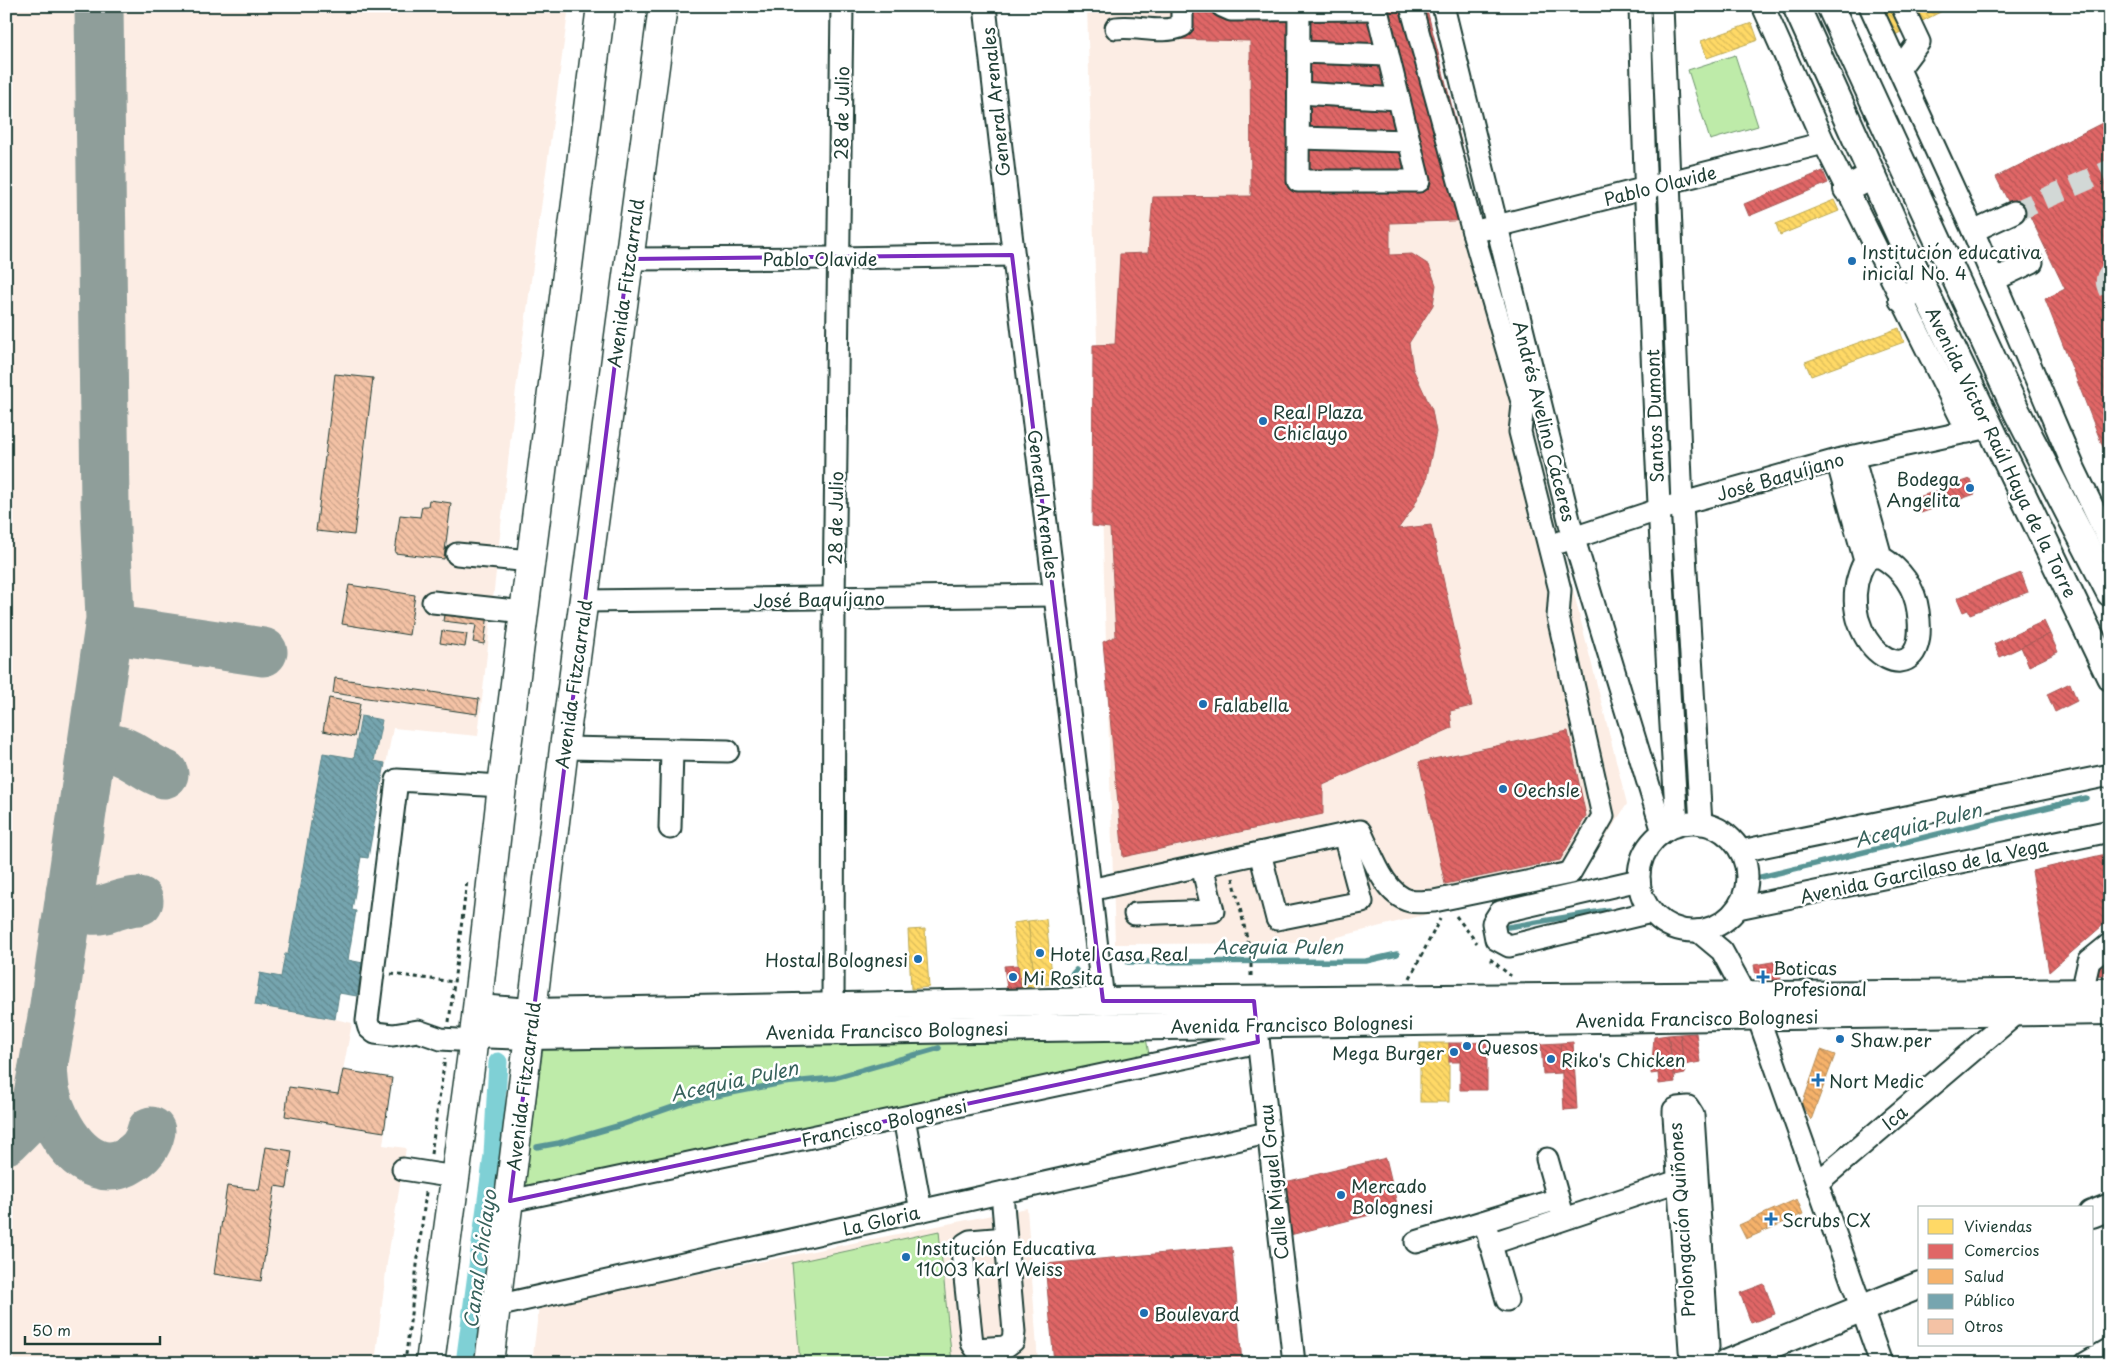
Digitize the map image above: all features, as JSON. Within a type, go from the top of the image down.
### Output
[{"type":"highway","points":[[430,1363],[475,1028],[502,786],[601,6]]},
{"type":"highway","name":"Avenida Fitzcarrald","points":[[488,1363],[510,1200],[564,748],[663,6]]},
{"type":"main road","name":"Avenida Victor Raúl Haya de la Torre","points":[[1796,6],[1872,176],[1912,293],[1979,430],[2110,677]]},
{"type":"main road","name":"Avenida Victor Raúl Haya de la Torre","points":[[1830,6],[2017,412],[2110,593]]},
{"type":"main road","points":[[1847,189],[1872,176]]},
{"type":"main road","name":"Avenida Francisco Bolognesi","points":[[475,1028],[530,1024],[833,1018],[1753,1006],[2110,992]]},
{"type":"main road","name":"Avenida Francisco Bolognesi","points":[[833,1018],[1103,1001],[1255,1012],[1408,999],[2017,1012],[2110,1011]]},
{"type":"main road","points":[[2094,1213],[2110,1207]]},
{"type":"main road","points":[[1727,1363],[1918,1287]]},
{"type":"street","name":"28 de Julio","points":[[833,1018],[834,599],[842,6]]},
{"type":"street","name":"General Arenales","points":[[985,6],[1012,254],[1103,1001]]},
{"type":"street","points":[[1116,28],[1136,26],[1173,30],[1182,26],[1182,6]]},
{"type":"street","points":[[1194,32],[1196,6]]},
{"type":"street","points":[[1222,6],[1231,10],[1300,8],[1376,8],[1419,181],[1298,181],[1300,8]]},
{"type":"street","points":[[1090,890],[1360,831],[1394,894],[1411,902],[1434,901],[1570,873],[1603,816],[1558,617],[1560,590],[1520,432],[1523,405],[1473,232],[1412,6]]},
{"type":"street","name":"Andrés Avelino Cáceres","points":[[1443,6],[1573,536],[1670,829]]},
{"type":"street","name":"Santos Dumont","points":[[1640,6],[1644,188],[1670,829]]},
{"type":"street","name":"Santos Dumont","points":[[1662,6],[1682,504],[1701,824]]},
{"type":"street","points":[[1763,6],[1824,143],[1847,189],[1912,293]]},
{"type":"street","points":[[1870,6],[1973,231],[2074,468],[2110,543]]},
{"type":"street","points":[[1899,69],[1919,42],[1902,6]]},
{"type":"street","points":[[1299,52],[1388,55]]},
{"type":"street","points":[[1299,93],[1399,100]]},
{"type":"street","points":[[1299,138],[1409,141]]},
{"type":"street","name":"Pablo Olavide","points":[[1473,232],[1824,143]]},
{"type":"street","points":[[1973,231],[2014,212]]},
{"type":"street","name":"Pablo Olavide","points":[[628,259],[839,258],[1012,254]]},
{"type":"street","points":[[1994,280],[2032,262]]},
{"type":"street","name":"José Baquíjano","points":[[1550,546],[1573,536],[1658,510],[1845,458],[1979,430]]},
{"type":"street","points":[[1845,458],[1873,559]]},
{"type":"street","points":[[457,554],[530,561]]},
{"type":"street","name":"José Baquíjano","points":[[584,601],[1055,595]]},
{"type":"street","points":[[433,602],[524,612]]},
{"type":"street","points":[[564,748],[728,752]]},
{"type":"street","points":[[670,828],[672,750]]},
{"type":"street","points":[[1741,851],[2110,775]]},
{"type":"street","points":[[475,1028],[443,1048],[418,1031],[393,1035],[375,1033],[369,1028],[367,1021],[397,780],[502,786]]},
{"type":"street","points":[[1701,824],[1717,828],[1731,838],[1741,851],[1746,865],[1747,880],[1738,908],[1722,922],[1698,931],[1681,930],[1664,923],[1651,912],[1642,897],[1639,880],[1640,866],[1645,852],[1653,841],[1670,829],[1701,824]]},
{"type":"street","name":"Avenida Garcilaso de la Vega","points":[[1738,908],[2110,832]]},
{"type":"street","points":[[1260,853],[1276,919],[1362,902],[1344,835]]},
{"type":"street","points":[[1135,914],[1213,911],[1202,866]]},
{"type":"street","points":[[1639,880],[1500,912],[1493,922],[1496,939],[1509,946],[1651,912]]},
{"type":"street","points":[[1722,922],[1881,1363]]},
{"type":"street","points":[[1698,931],[1722,951],[1753,1006]]},
{"type":"street","points":[[2082,992],[2089,960],[2110,944]]},
{"type":"street","name":"Francisco Bolognesi","points":[[510,1200],[904,1118],[1255,1012]]},
{"type":"street","name":"Calle Miguel Grau","points":[[1255,1012],[1294,1363]]},
{"type":"street","name":"Ica","points":[[1817,1183],[2017,1012]]},
{"type":"street","name":"Prolongación Quiñones","points":[[1694,1363],[1690,1350],[1674,1116],[1674,1110],[1683,1107],[1688,1107],[1693,1115],[1708,1347],[1702,1363]]},
{"type":"street","points":[[904,1118],[921,1211]]},
{"type":"street","name":"La Gloria","points":[[496,1306],[1267,1133]]},
{"type":"street","points":[[1547,1159],[1564,1220]]},
{"type":"street","points":[[403,1169],[455,1177]]},
{"type":"street","points":[[1490,1244],[1678,1181]]},
{"type":"street","points":[[1002,1193],[1006,1238],[1014,1337],[1013,1342],[1005,1346],[976,1349],[972,1343],[962,1250],[965,1244],[970,1241],[1006,1238]]},
{"type":"street","points":[[1416,1242],[1558,1199]]},
{"type":"street","points":[[1485,1221],[1507,1300]]},
{"type":"street","points":[[2086,1363],[2110,1349]]},
{"type":"path","points":[[1228,860],[1251,955],[1255,1012]]},
{"type":"path","points":[[1408,999],[1408,980],[1442,916]]},
{"type":"path","points":[[405,1363],[443,1048]]},
{"type":"highlighted area","points":[[1012,255],[1103,1001],[1254,1001],[1258,1042],[510,1201],[628,259]]},
{"type":"shaded area","points":[[6,6],[569,6],[516,389],[478,736],[393,728],[368,858],[361,857],[352,910],[356,911],[348,960],[363,963],[357,996],[339,993],[335,1019],[352,1023],[343,1070],[392,1078],[383,1145],[406,1148],[387,1263],[375,1363],[6,1363]]},
{"type":"shaded area","points":[[1087,6],[1426,6],[1627,804],[1582,875],[1314,943],[1115,944]]},
{"type":"shaded area","name":"Institución Educativa 11003 Karl Weiss","points":[[1027,1208],[1038,1363],[532,1363],[539,1306]]},
{"type":"green space","points":[[1735,55],[1758,126],[1710,140],[1688,70]]},
{"type":"green space","points":[[1145,1033],[1149,1054],[524,1190],[544,1041]]},
{"type":"green space","points":[[939,1231],[952,1363],[800,1363],[792,1263]]},
{"type":"building: Viviendas","points":[[1890,6],[1952,6],[1893,36],[1881,11]]},
{"type":"building: Viviendas","points":[[1752,23],[1758,40],[1707,58],[1701,41]]},
{"type":"building: Viviendas","points":[[1834,200],[1839,211],[1780,235],[1776,224]]},
{"type":"building: Viviendas","points":[[1899,328],[1904,342],[1811,376],[1805,362]]},
{"type":"building: Viviendas","name":"Hotel Casa Real","points":[[1046,919],[1053,984],[1035,986],[1028,921]]},
{"type":"building: Viviendas","points":[[1028,921],[1035,986],[1021,988],[1013,923]]},
{"type":"building: Viviendas","name":"Hostal Bolognesi","points":[[925,929],[929,987],[911,989],[908,930]]},
{"type":"building: Viviendas","points":[[1420,1043],[1449,1043],[1449,1102],[1420,1102]]},
{"type":"building: Comercios","name":"Real Plaza Chiclayo","points":[[1170,6],[1426,6],[1481,220],[1390,223],[1390,255],[1412,254],[1429,265],[1436,285],[1433,305],[1409,343],[1413,369],[1432,410],[1436,432],[1426,481],[1413,508],[1398,529],[1431,525],[1472,706],[1450,711],[1452,728],[1323,785],[1323,814],[1123,857],[1103,642],[1116,636],[1110,528],[1092,526],[1093,345],[1115,344],[1120,254],[1148,253],[1153,197],[1251,196],[1250,41],[1170,39]]},
{"type":"building: Comercios","points":[[2110,119],[2110,465],[2045,299],[2065,289],[2026,208],[2015,215],[1996,177]]},
{"type":"building: Comercios","points":[[1823,171],[1828,183],[1749,216],[1744,204]]},
{"type":"building: Comercios","points":[[1970,479],[1975,494],[1921,513],[1916,498]]},
{"type":"building: Comercios","points":[[2021,573],[2028,592],[1970,614],[1968,610],[1963,612],[1957,598]]},
{"type":"building: Comercios","points":[[2044,621],[2050,634],[2000,657],[1994,644]]},
{"type":"building: Comercios","points":[[2050,634],[2058,652],[2029,666],[2021,647]]},
{"type":"building: Comercios","points":[[2070,683],[2077,701],[2055,712],[2047,694]]},
{"type":"building: Comercios","name":"Oechsle","points":[[1568,731],[1586,816],[1560,860],[1445,884],[1419,762]]},
{"type":"building: Comercios","points":[[2110,853],[2110,919],[2049,972],[2032,871]]},
{"type":"building: Comercios","points":[[2110,954],[2110,975],[2079,976]]},
{"type":"building: Comercios","points":[[1778,961],[1781,979],[1765,981],[1756,977],[1754,965]]},
{"type":"building: Comercios","name":"Mi Rosita","points":[[1018,965],[1021,988],[1007,989],[1004,966]]},
{"type":"building: Comercios","points":[[1696,1033],[1700,1062],[1684,1065],[1680,1034]]},
{"type":"building: Comercios","points":[[1680,1034],[1685,1074],[1675,1076],[1668,1035]]},
{"type":"building: Comercios","points":[[1668,1035],[1675,1082],[1659,1084],[1658,1073],[1651,1074],[1654,1037]]},
{"type":"building: Comercios","points":[[1487,1042],[1487,1090],[1460,1090],[1460,1043]]},
{"type":"building: Comercios","points":[[1573,1042],[1577,1109],[1564,1110],[1560,1043]]},
{"type":"building: Comercios","name":"Mega Burger","points":[[1449,1043],[1460,1043],[1460,1062],[1449,1062]]},
{"type":"building: Comercios","name":"Riko's Chicken","points":[[1560,1043],[1562,1073],[1543,1074],[1541,1044]]},
{"type":"building: Comercios","name":"Mercado Bolognesi","points":[[1386,1158],[1398,1208],[1290,1235],[1285,1182]]},
{"type":"building: Comercios","name":"Boulevard","points":[[1232,1247],[1242,1363],[1054,1363],[1045,1264]]},
{"type":"building: Comercios","points":[[1764,1284],[1775,1314],[1751,1323],[1740,1293]]},
{"type":"building: Salud","name":"Nort Medic","points":[[1821,1050],[1835,1055],[1811,1120],[1802,1105]]},
{"type":"building: Salud","name":"Scrubs CX","points":[[1797,1199],[1803,1214],[1746,1239],[1739,1225]]},
{"type":"building: Público","points":[[361,716],[382,720],[374,761],[385,763],[368,858],[361,857],[352,910],[356,911],[348,960],[363,963],[357,996],[339,993],[335,1019],[255,1005],[260,973],[281,977],[285,954],[288,954],[323,753],[354,758]]},
{"type":"building: Otros","points":[[335,374],[373,378],[354,535],[316,531]]},
{"type":"building: Otros","points":[[429,500],[451,503],[444,559],[395,553],[400,515],[420,517],[422,506],[428,506]]},
{"type":"building: Otros","points":[[349,585],[415,595],[409,635],[342,624]]},
{"type":"building: Otros","points":[[445,608],[488,614],[484,644],[473,642],[476,625],[443,621]]},
{"type":"building: Otros","points":[[442,631],[467,634],[465,647],[440,643]]},
{"type":"building: Otros","points":[[335,678],[479,699],[477,714],[333,693]]},
{"type":"building: Otros","points":[[329,698],[360,704],[354,737],[323,731]]},
{"type":"building: Otros","points":[[343,1070],[392,1078],[384,1132],[285,1116],[289,1087],[338,1094]]},
{"type":"building: Otros","points":[[266,1147],[292,1151],[287,1188],[275,1186],[261,1281],[214,1274],[227,1186],[259,1190]]},
{"type":"waterway","name":"Acequia Pulen","points":[[1757,878],[2086,798]]},
{"type":"waterway","name":"Acequia Pulen","points":[[1508,927],[1608,910]]},
{"type":"waterway","name":"Acequia Pulen","points":[[1128,962],[1366,961],[1397,954]]},
{"type":"waterway","name":"Acequia Pulen","points":[[1060,988],[1076,970]]},
{"type":"waterway","name":"Acequia Pulen","points":[[537,1147],[559,1143],[621,1125],[690,1101],[782,1083],[834,1078],[939,1048]]},
{"type":"waterway","name":"Canal Chiclayo","points":[[465,1363],[493,1155],[498,1062]]},
{"type":"waterway","name":"Acequia Pulen","points":[[493,1155],[501,1153]]},
{"type":"taxiway","points":[[6,1140],[23,1123],[37,1100],[53,1012],[110,619],[105,505],[99,6]]},
{"type":"taxiway","points":[[109,629],[263,652]]},
{"type":"taxiway","points":[[90,758],[99,751],[118,750],[164,774]]},
{"type":"taxiway","points":[[70,893],[78,903],[94,910],[102,910],[128,902],[139,901]]},
{"type":"taxiway","points":[[43,1068],[46,1094],[56,1121],[74,1148],[85,1158],[97,1164],[111,1166],[126,1162],[142,1150],[148,1141],[151,1131]]},
{"type":"tunnel","points":[[2014,212],[2110,170]]},
{"type":"tunnel","points":[[2110,272],[2106,282],[2110,293]]},
{"type":"place","name":"Institución educativa inicial No. 4","points":[[1852,261]]},
{"type":"place","name":"Real Plaza Chiclayo","points":[[1263,421]]},
{"type":"place","name":"Bodega Angelita","points":[[1970,488]]},
{"type":"place","name":"Falabella","points":[[1203,704]]},
{"type":"place","name":"Oechsle","points":[[1503,789]]},
{"type":"place","name":"Hotel Casa Real","points":[[1040,953]]},
{"type":"place","name":"Hostal Bolognesi","points":[[918,959]]},
{"type":"place","name":"Mi Rosita","points":[[1013,977]]},
{"type":"place","name":"Boticas Profesional","points":[[1763,977]]},
{"type":"place","name":"Shaw.per","points":[[1840,1039]]},
{"type":"place","name":"Quesos","points":[[1467,1046]]},
{"type":"place","name":"Mega Burger","points":[[1454,1052]]},
{"type":"place","name":"Riko's Chicken","points":[[1551,1059]]},
{"type":"place","name":"Nort Medic","points":[[1818,1080]]},
{"type":"place","name":"Mercado Bolognesi","points":[[1341,1195]]},
{"type":"place","name":"Scrubs CX","points":[[1771,1219]]},
{"type":"place","name":"Institución Educativa 11003 Karl Weiss","points":[[906,1257]]},
{"type":"place","name":"Boulevard","points":[[1144,1313]]}]
